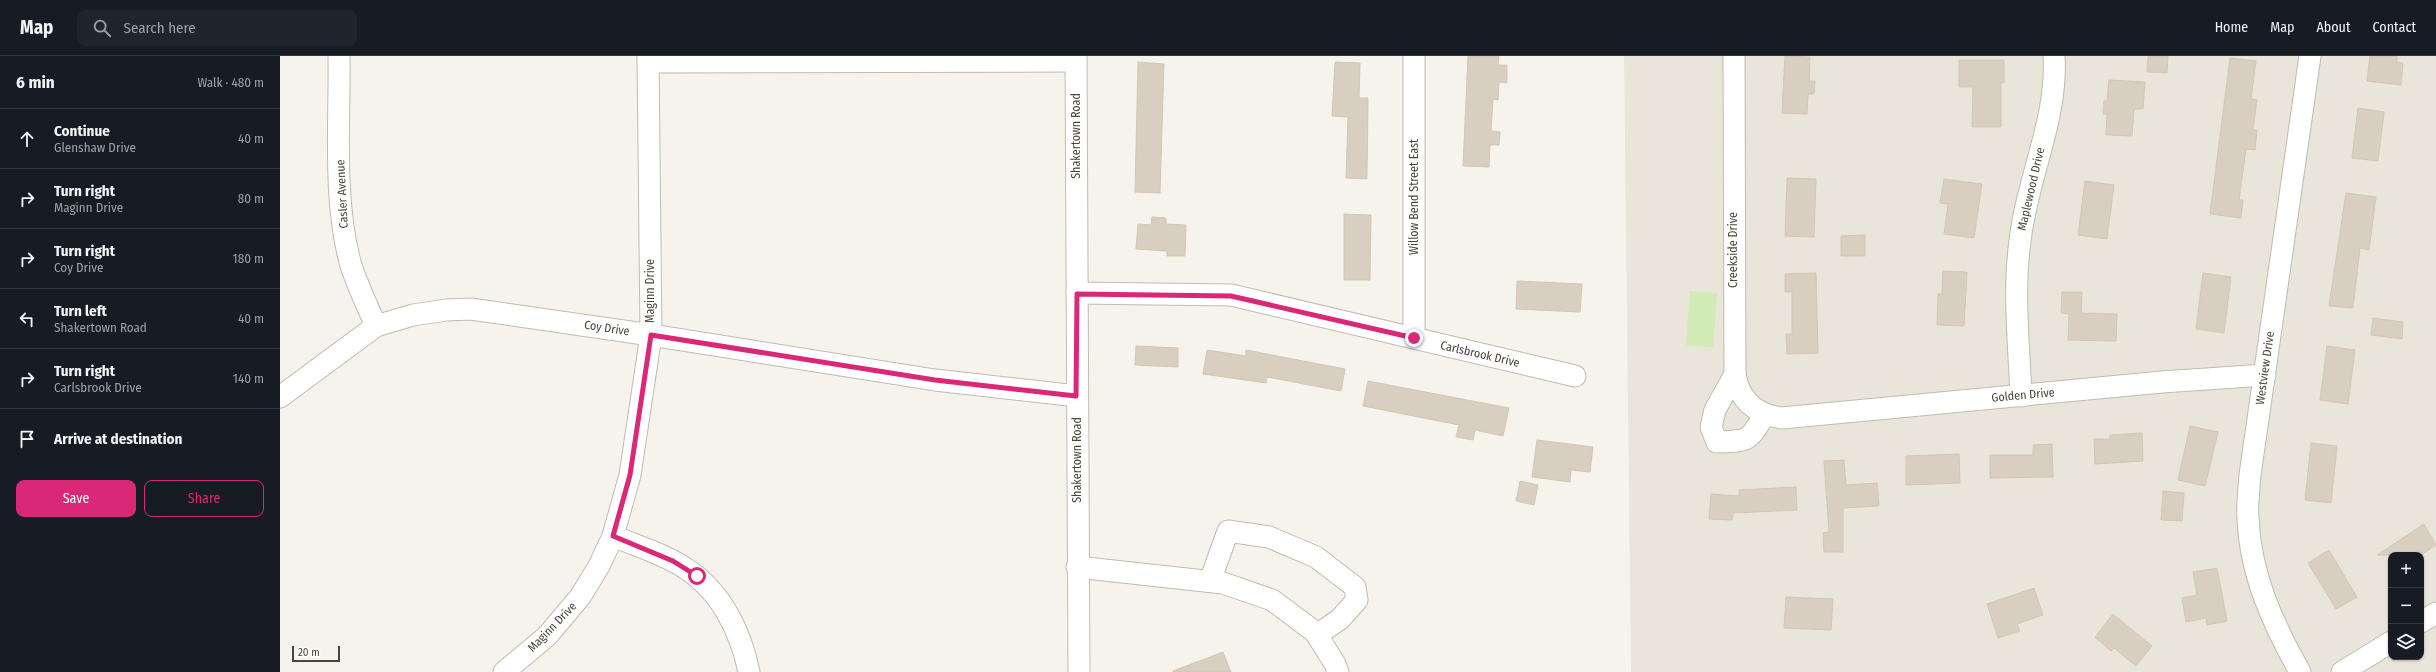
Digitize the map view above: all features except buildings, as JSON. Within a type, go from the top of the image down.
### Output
[{"type":"street","name":"Casler Avenue","points":[[339,56],[340,189],[343,223],[350,262],[376,326]]},
{"type":"street","name":"Willow Bend Street East","points":[[1414,56],[1414,338]]},
{"type":"street","name":"Creekside Drive","points":[[1734,56],[1735,374],[1738,387],[1744,399],[1773,416]]},
{"type":"street","name":"Maplewood Drive","points":[[2021,396],[2018,284],[2020,241],[2027,199],[2050,114],[2054,88],[2054,56]]},
{"type":"street","name":"Westview Drive","points":[[2300,672],[2282,640],[2265,599],[2254,566],[2249,530],[2250,475],[2310,56]]},
{"type":"street","points":[[648,59],[1076,58]]},
{"type":"street","name":"Shakertown Road","points":[[1076,58],[1078,672]]},
{"type":"street","name":"Maginn Drive","points":[[504,672],[547,636],[571,610],[599,566],[613,536],[630,475],[651,335],[648,59]]},
{"type":"street","name":"Carlsbrook Drive","points":[[1077,294],[1231,296],[1575,376]]},
{"type":"street","name":"Coy Drive","points":[[280,397],[376,326],[414,315],[446,310],[471,309],[651,335],[935,380],[1076,396]]},
{"type":"street","points":[[1735,374],[1715,410],[1711,427],[1717,442],[1742,441],[1753,434],[1773,416]]},
{"type":"street","name":"Golden Drive","points":[[1773,416],[2265,375]]},
{"type":"street","points":[[1210,581],[1228,531],[1269,537],[1316,557],[1355,586],[1357,600],[1340,619],[1317,635]]},
{"type":"street","points":[[613,536],[673,561],[697,576],[710,589],[735,627],[749,672]]},
{"type":"street","points":[[1078,567],[1224,583],[1272,600],[1317,635],[1335,664],[1338,672]]},
{"type":"street","points":[[2424,620],[2436,613]]},
{"type":"street","points":[[2342,672],[2388,644]]},
{"type":"shaded area","points":[[1624,56],[2436,56],[2436,672],[1631,672]]},
{"type":"green space","points":[[1690,291],[1717,293],[1713,347],[1686,345]]},
{"type":"route","points":[[697,576],[673,561],[613,536],[619,519],[630,475],[651,335],[935,380],[1076,396],[1077,294],[1215,294],[1231,296],[1254,300],[1414,338]]}]
